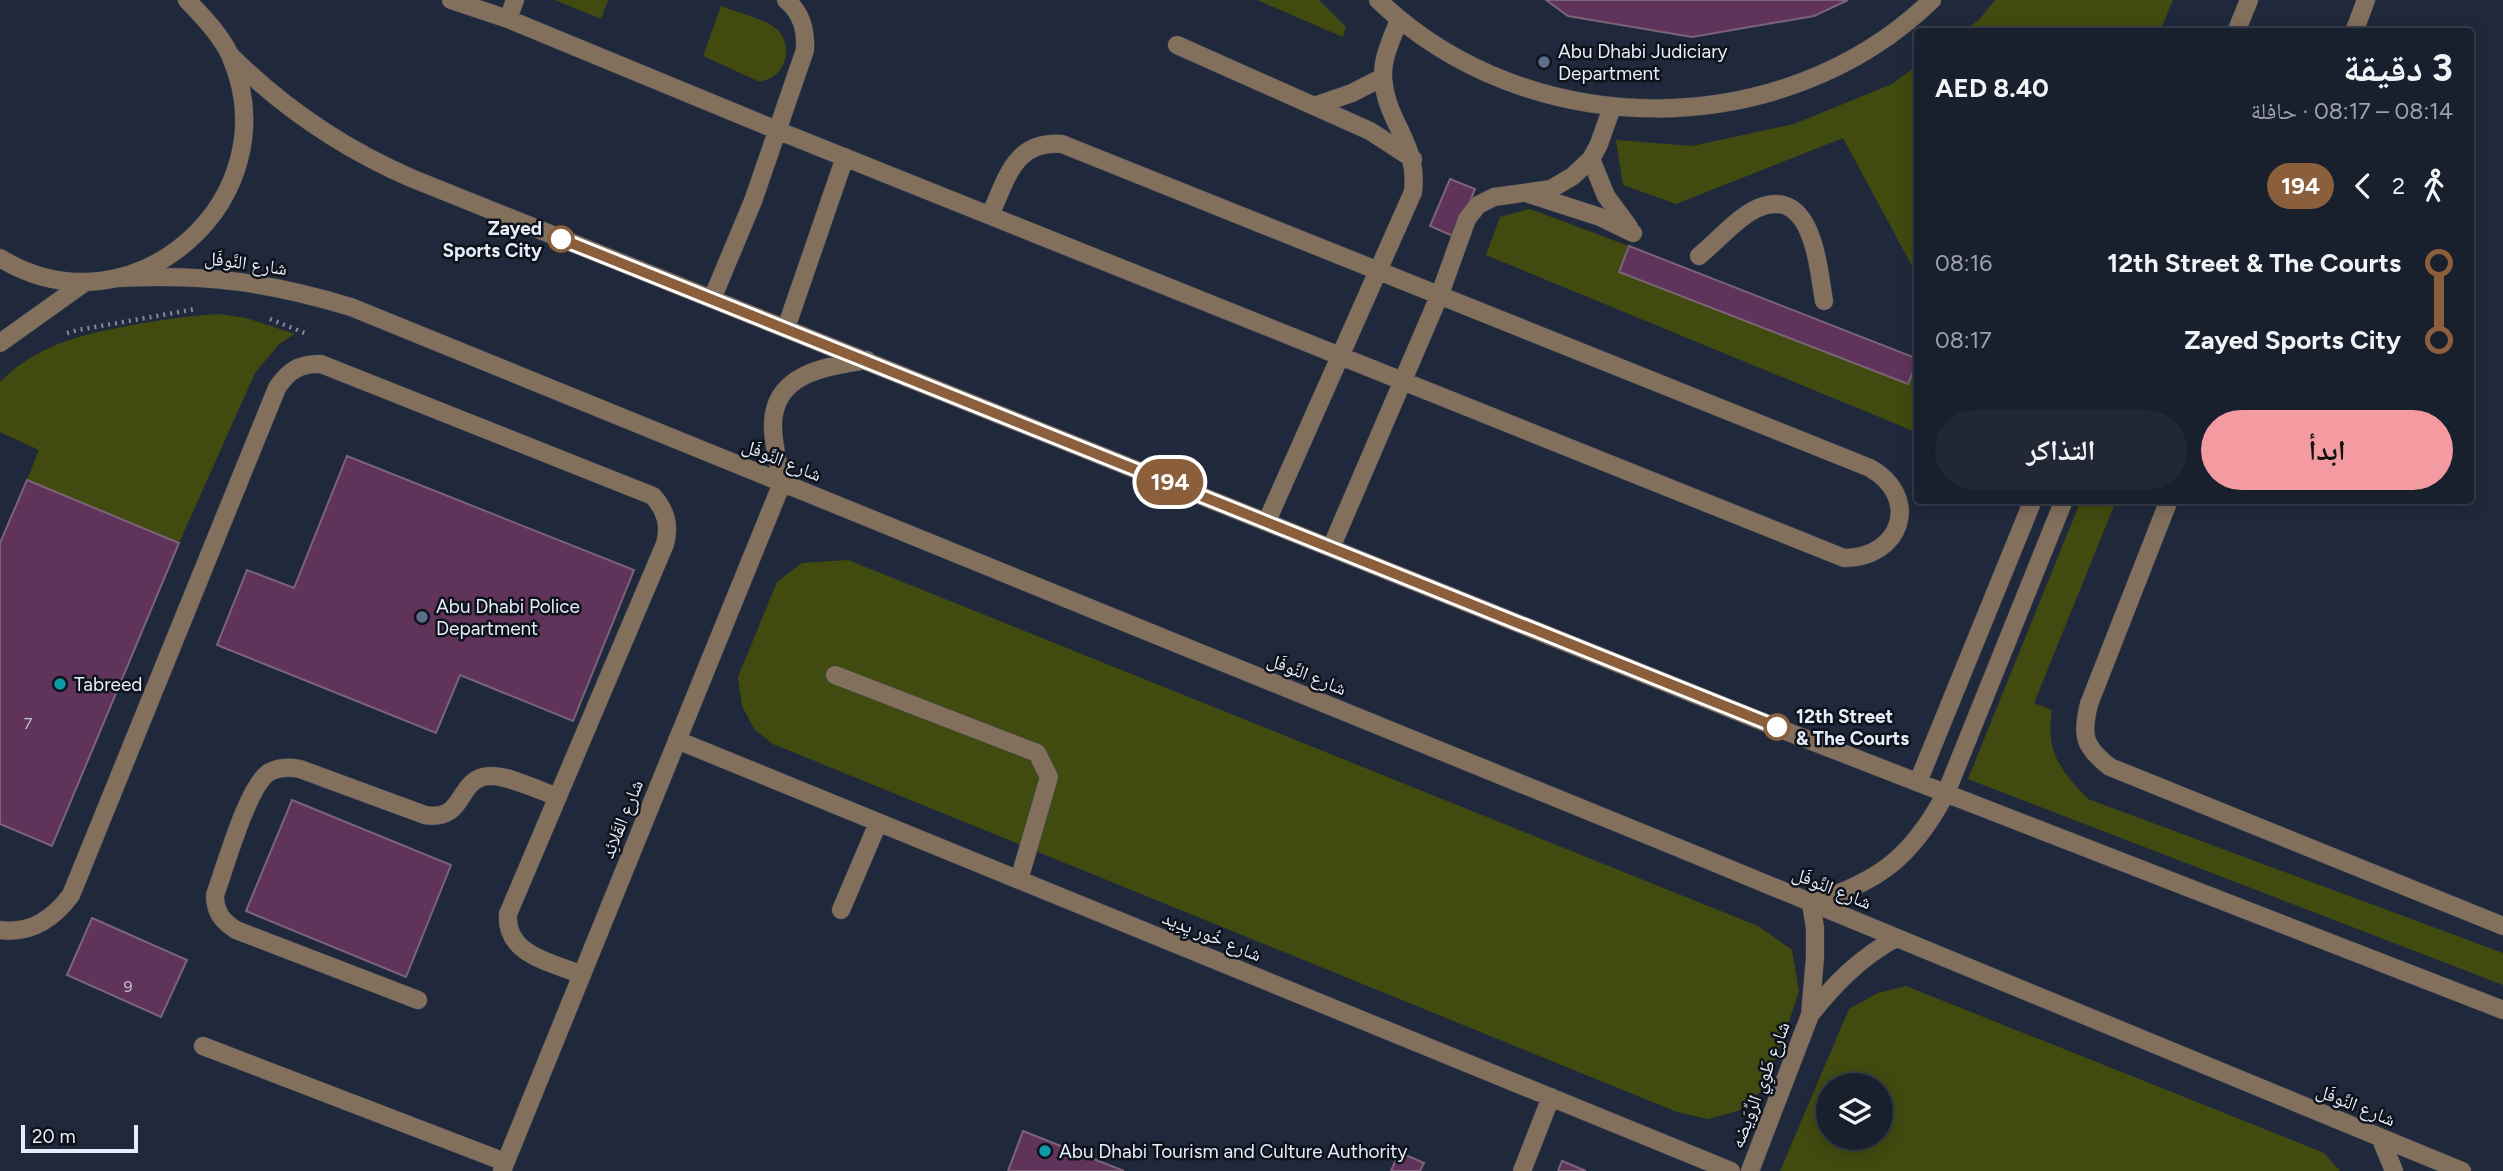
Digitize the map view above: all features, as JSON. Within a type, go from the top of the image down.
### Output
[{"type":"street","points":[[0,258],[12,266],[47,278],[84,283],[120,278],[154,266],[184,247],[209,222],[228,192],[239,159],[244,124],[240,89],[229,55],[211,25],[187,0]]},
{"type":"street","points":[[451,0],[508,19],[779,131],[1844,558],[1874,554],[1886,545],[1900,518],[1899,502],[1893,488],[1883,476],[1870,468],[1062,144],[1047,143],[1034,146],[1023,153],[1015,162],[990,215]]},
{"type":"street","points":[[508,19],[515,0]]},
{"type":"street","points":[[712,299],[753,201],[803,57],[806,36],[796,9],[786,0]]},
{"type":"street","points":[[1378,0],[1399,20],[1447,53],[1499,79],[1554,97],[1612,107],[1692,108],[1771,93],[1845,63],[1912,20],[1932,0]]},
{"type":"street","points":[[2238,28],[2249,0]]},
{"type":"street","points":[[2356,28],[2367,0]]},
{"type":"street","points":[[1267,522],[1413,192],[1413,159],[1395,122],[1383,77],[1384,60],[1399,20]]},
{"type":"street","points":[[1177,45],[1370,131],[1413,159]]},
{"type":"street","points":[[229,55],[303,119],[377,163],[1917,782],[2503,1010]]},
{"type":"street","points":[[1314,106],[1352,93],[1383,77]]},
{"type":"street","points":[[1331,548],[1440,295],[1467,219],[1478,205],[1494,197],[1551,189],[1573,176],[1591,159],[1612,107]]},
{"type":"street","points":[[786,328],[845,157]]},
{"type":"street","points":[[1525,194],[1600,217],[1633,233],[1606,196],[1591,159]]},
{"type":"street","points":[[1699,256],[1756,209],[1770,205],[1784,206],[1797,213],[1810,230],[1824,301]]},
{"type":"street","name":"شارع النَّوفَل","points":[[120,278],[214,278],[306,293],[351,307],[1811,902],[2462,1171]]},
{"type":"street","points":[[0,344],[84,283]]},
{"type":"street","points":[[782,482],[773,423],[778,403],[788,386],[805,374],[867,360]]},
{"type":"street","points":[[0,930],[27,929],[44,922],[60,911],[71,895],[277,388],[290,372],[310,363],[331,367],[653,496],[665,513],[668,534],[665,544],[508,914],[507,927],[517,946],[582,975]]},
{"type":"street","name":"شارع القَلائِد","points":[[503,1167],[782,482]]},
{"type":"street","points":[[1917,782],[2031,504]]},
{"type":"street","points":[[1811,902],[1840,894],[1892,865],[1914,844],[1932,820],[2062,504]]},
{"type":"street","points":[[2167,504],[2089,704],[2084,722],[2085,741],[2096,756],[2110,767],[2503,926]]},
{"type":"street","points":[[2016,541],[2043,551]]},
{"type":"street","points":[[835,675],[1037,753],[1049,777],[1019,880]]},
{"type":"street","name":"شارع خُور يِدِيد","points":[[677,740],[1731,1171]]},
{"type":"street","points":[[418,1000],[226,924],[215,906],[215,895],[253,790],[271,771],[290,767],[425,816],[448,814],[457,807],[467,788],[482,777],[498,776],[558,797]]},
{"type":"street","points":[[842,910],[878,823]]},
{"type":"street","name":"شارع طَوِي الرِّوَيضه","points":[[1810,1015],[1815,958],[1811,902]]},
{"type":"street","name":"شارع طَوِي الرِّوَيضه","points":[[1750,1171],[1810,1015],[1828,991],[1850,969],[1896,938]]},
{"type":"street","points":[[203,1046],[503,1167]]},
{"type":"street","points":[[1522,1171],[1551,1097]]},
{"type":"street","points":[[2380,1137],[2394,1171]]},
{"type":"green space","points":[[555,0],[608,0],[601,19]]},
{"type":"green space","points":[[1257,0],[1319,0],[1346,27],[1343,37]]},
{"type":"green space","points":[[1995,0],[2173,0],[2161,28],[1967,28],[1979,20]]},
{"type":"green space","points":[[721,6],[774,27],[783,37],[785,57],[780,70],[773,76],[760,82],[703,56]]},
{"type":"green space","points":[[1914,68],[1914,270],[1843,138],[1676,204],[1623,185],[1616,140],[1692,146],[1794,124],[1892,84]]},
{"type":"green space","points":[[1530,209],[1629,246],[1620,272],[1907,384],[1914,368],[1914,431],[1486,255],[1500,217]]},
{"type":"green space","points":[[220,314],[246,318],[295,334],[279,344],[255,373],[179,543],[27,480],[39,450],[0,432],[0,382],[16,368],[49,348],[85,335],[191,316]]},
{"type":"green space","points":[[2079,504],[2115,504],[2034,703],[2052,710],[2050,724],[2053,749],[2062,769],[2078,789],[2088,799],[2503,953],[2503,985],[1968,779]]},
{"type":"green space","points":[[848,560],[1758,926],[1792,950],[1799,991],[1781,1045],[1760,1092],[1738,1111],[1708,1119],[1677,1112],[773,744],[755,730],[742,706],[738,677],[777,582],[802,563]]},
{"type":"green space","points":[[1906,986],[2324,1153],[2340,1171],[1780,1171],[1816,1086],[1816,1150],[1893,1150],[1893,1073],[1822,1073],[1849,1009],[1878,993]]},
{"type":"building","points":[[1546,0],[1848,0],[1814,16],[1692,37],[1568,16]]},
{"type":"building","points":[[1546,0],[1848,0],[1814,16],[1692,37],[1568,16]]},
{"type":"building","points":[[1450,179],[1475,189],[1455,237],[1430,226]]},
{"type":"building","points":[[1629,246],[1914,357],[1914,369],[1908,384],[1619,272]]},
{"type":"building","name":"Abu Dhabi Police Department","points":[[347,456],[634,570],[573,721],[460,675],[436,733],[217,645],[247,570],[294,588]]},
{"type":"building","name":"Tabreed","points":[[27,480],[179,543],[52,846],[0,824],[0,543]]},
{"type":"building","points":[[292,800],[451,865],[406,977],[246,911]]},
{"type":"building","points":[[92,918],[187,960],[161,1017],[67,975]]},
{"type":"building","name":"Abu Dhabi Tourism and Culture Authority","points":[[1023,1131],[1124,1171],[1008,1171]]},
{"type":"building","points":[[1399,1152],[1424,1163],[1420,1171],[1391,1171]]},
{"type":"building","points":[[1562,1161],[1586,1171],[1558,1171]]},
{"type":"bus line","name":"194","points":[[561,239],[1777,727]]},
{"type":"place","name":"Abu Dhabi Judiciary Department","points":[[1544,62]]},
{"type":"place","name":"Zayed Sports City","points":[[561,239]]},
{"type":"place","name":"Abu Dhabi Police Department","points":[[422,617]]},
{"type":"place","name":"Tabreed","points":[[60,684]]},
{"type":"place","name":"12th Street & The Courts","points":[[1777,727]]},
{"type":"place","name":"Abu Dhabi Tourism and Culture Authority","points":[[1045,1151]]}]
